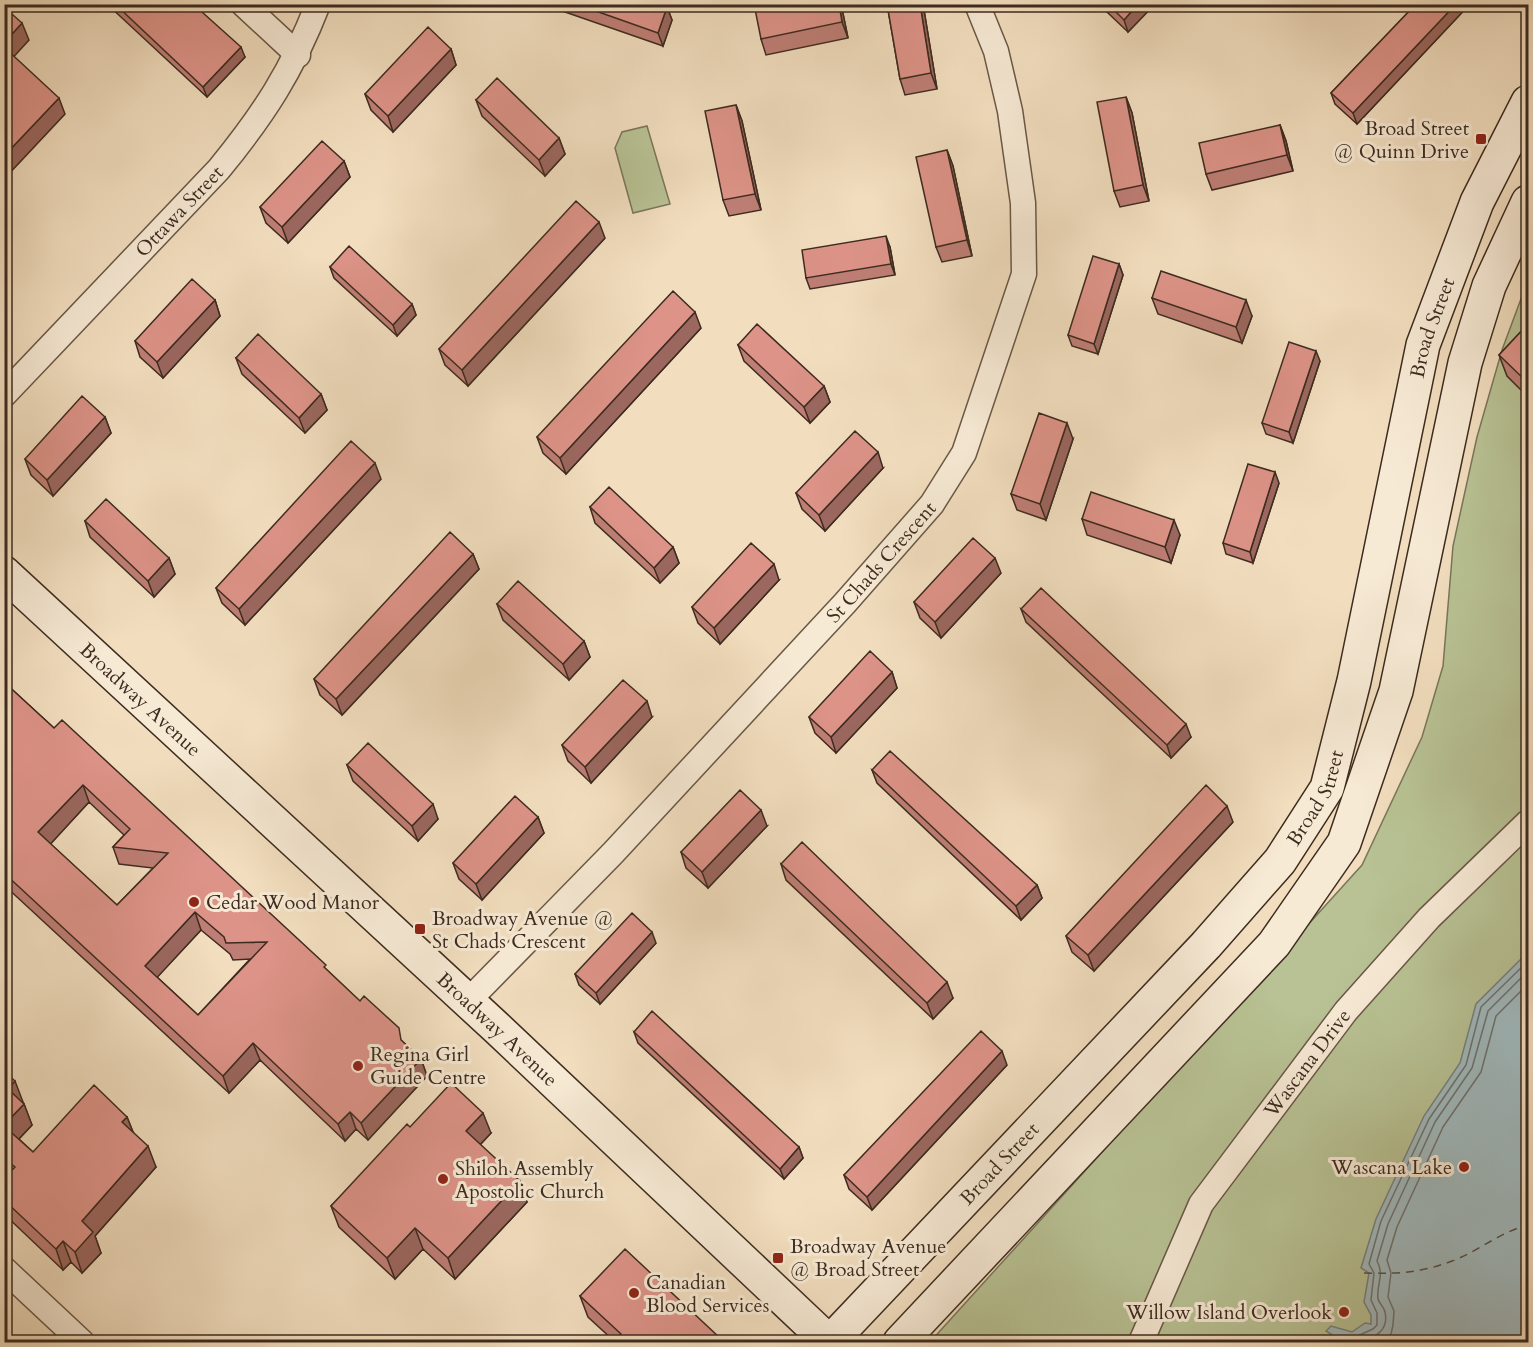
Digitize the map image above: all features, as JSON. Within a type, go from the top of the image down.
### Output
[{"type":"main road","name":"Broad Street","points":[[830,1342],[1206,945],[1280,861],[1327,788],[1354,681],[1423,345],[1477,202],[1528,102]]},
{"type":"main road","name":"Broad Street","points":[[900,1342],[1274,944],[1344,843],[1396,692],[1466,363],[1489,286],[1528,202]]},
{"type":"main road","name":"Broadway Avenue","points":[[4,573],[468,1001],[830,1342]]},
{"type":"street","points":[[243,4],[298,55]]},
{"type":"street","name":"Ottawa Street","points":[[4,395],[219,169],[250,130],[298,55],[318,4]]},
{"type":"street","name":"St Chads Crescent","points":[[468,1001],[613,853],[845,603],[932,504],[964,453],[1024,274],[1023,203],[1010,111],[996,51],[977,4]]},
{"type":"street","name":"Wascana Drive","points":[[1141,1342],[1201,1204],[1346,1011],[1429,918],[1528,822]]},
{"type":"street","points":[[4,1269],[82,1342]]},
{"type":"green space","points":[[647,126],[670,204],[633,213],[615,148],[622,132]]},
{"type":"green space","points":[[1528,280],[1528,1342],[930,1342],[1362,865],[1422,737],[1443,666],[1453,546],[1477,437],[1502,350]]},
{"type":"water","name":"Wascana Lake","points":[[1528,952],[1528,1342],[1345,1342],[1346,1338],[1334,1336],[1326,1331],[1331,1326],[1352,1332],[1365,1323],[1371,1324],[1371,1315],[1364,1302],[1369,1273],[1361,1268],[1376,1219],[1424,1116],[1460,1063],[1476,1004]]},
{"type":"building","points":[[115,4],[193,4],[241,47],[203,87]]},
{"type":"building","points":[[576,4],[660,4],[667,7],[658,33]]},
{"type":"building","points":[[777,4],[839,4],[842,22],[761,39],[755,9]]},
{"type":"building","points":[[887,4],[920,4],[931,73],[900,79]]},
{"type":"building","points":[[1108,4],[1138,4],[1124,20]]},
{"type":"building","points":[[1416,4],[1456,4],[1353,113],[1331,93]]},
{"type":"building","points":[[4,7],[22,23],[4,43]]},
{"type":"building","points":[[428,27],[451,49],[388,116],[365,94]]},
{"type":"building","points":[[4,47],[59,98],[4,156]]},
{"type":"building","points":[[497,78],[559,138],[539,160],[476,100]]},
{"type":"building","points":[[1126,97],[1143,185],[1114,191],[1097,102]]},
{"type":"building","points":[[736,105],[755,194],[723,200],[705,111]]},
{"type":"building","points":[[1280,125],[1287,155],[1206,174],[1199,143]]},
{"type":"building","points":[[322,141],[344,161],[282,227],[260,207]]},
{"type":"building","points":[[947,150],[967,240],[936,247],[916,157]]},
{"type":"building","points":[[576,201],[599,222],[462,370],[439,349]]},
{"type":"building","points":[[886,236],[891,264],[806,278],[802,250]]},
{"type":"building","points":[[349,246],[412,304],[393,325],[330,267]]},
{"type":"building","points":[[1093,256],[1119,264],[1094,344],[1068,335]]},
{"type":"building","points":[[1161,271],[1246,300],[1236,327],[1152,298]]},
{"type":"building","points":[[192,279],[215,300],[157,362],[135,341]]},
{"type":"building","points":[[673,291],[695,312],[560,458],[537,437]]},
{"type":"building","points":[[757,324],[824,386],[804,407],[738,345]]},
{"type":"building","points":[[1528,324],[1528,383],[1499,355]]},
{"type":"building","points":[[258,334],[321,394],[299,418],[236,358]]},
{"type":"building","points":[[1289,342],[1316,351],[1289,432],[1262,423]]},
{"type":"building","points":[[82,396],[105,417],[47,480],[25,459]]},
{"type":"building","points":[[1039,413],[1067,423],[1040,504],[1011,494]]},
{"type":"building","points":[[855,431],[878,452],[819,515],[796,493]]},
{"type":"building","points":[[351,441],[375,463],[239,609],[216,588]]},
{"type":"building","points":[[1248,464],[1275,472],[1250,552],[1223,543]]},
{"type":"building","points":[[609,487],[673,547],[654,568],[590,507]]},
{"type":"building","points":[[1091,492],[1174,520],[1165,547],[1082,519]]},
{"type":"building","points":[[106,499],[169,558],[148,581],[85,521]]},
{"type":"building","points":[[450,532],[473,554],[336,699],[314,679]]},
{"type":"building","points":[[973,538],[995,558],[935,622],[914,602]]},
{"type":"building","points":[[751,543],[774,564],[714,628],[692,607]]},
{"type":"building","points":[[518,581],[584,641],[563,664],[497,604]]},
{"type":"building","points":[[1041,588],[1186,724],[1167,745],[1021,609]]},
{"type":"building","points":[[870,651],[892,672],[831,737],[809,717]]},
{"type":"building","points":[[623,680],[647,701],[585,767],[562,745]]},
{"type":"building","points":[[4,682],[54,728],[62,720],[326,965],[324,967],[360,1001],[364,996],[399,1028],[401,1040],[421,1059],[361,1123],[350,1112],[338,1124],[253,1043],[223,1076],[4,873]],"holes":[[[83,785],[130,829],[113,847],[168,853],[117,905],[38,832]],[[195,912],[224,937],[226,943],[267,942],[198,1015],[145,966]]]},
{"type":"building","points":[[368,743],[433,804],[412,826],[347,765]]},
{"type":"building","points":[[890,751],[1037,885],[1016,906],[872,770]]},
{"type":"building","points":[[1206,785],[1227,806],[1088,955],[1066,936]]},
{"type":"building","points":[[740,790],[761,810],[702,872],[681,852]]},
{"type":"building","points":[[515,796],[538,817],[476,884],[453,863]]},
{"type":"building","points":[[802,842],[947,982],[927,1003],[781,864]]},
{"type":"building","points":[[632,913],[652,932],[596,993],[575,974]]},
{"type":"building","points":[[652,1011],[799,1147],[780,1169],[634,1032]]},
{"type":"building","points":[[981,1031],[1002,1051],[867,1197],[844,1175]]},
{"type":"building","points":[[4,1071],[15,1081],[8,1089],[24,1104],[4,1125]]},
{"type":"building","name":"Shiloh Assembly Apostolic Church","points":[[451,1083],[483,1113],[466,1131],[520,1181],[448,1258],[415,1228],[387,1258],[331,1206],[407,1124],[410,1127]]},
{"type":"building","points":[[94,1085],[127,1117],[122,1122],[148,1146],[82,1221],[93,1232],[75,1252],[63,1241],[56,1249],[4,1200],[4,1178],[15,1167],[4,1158],[4,1126],[33,1152]]},
{"type":"building","name":"Canadian Blood Services","points":[[625,1249],[721,1339],[717,1342],[613,1342],[621,1334],[580,1296]]},
{"type":"ferry route","points":[[1364,1273],[1408,1272],[1441,1265],[1462,1257],[1508,1232],[1528,1225]]},
{"type":"place","name":"Broad Street @ Quinn Drive","points":[[1481,139]]},
{"type":"place","name":"Cedar Wood Manor","points":[[194,902]]},
{"type":"place","name":"Broadway Avenue @ St Chads Crescent","points":[[420,929]]},
{"type":"place","name":"Regina Girl Guide Centre","points":[[358,1066]]},
{"type":"place","name":"Wascana Lake","points":[[1464,1167]]},
{"type":"place","name":"Shiloh Assembly Apostolic Church","points":[[443,1179]]},
{"type":"place","name":"Broadway Avenue @ Broad Street","points":[[778,1258]]},
{"type":"place","name":"Canadian Blood Services","points":[[634,1293]]},
{"type":"place","name":"Willow Island Overlook","points":[[1344,1312]]}]
